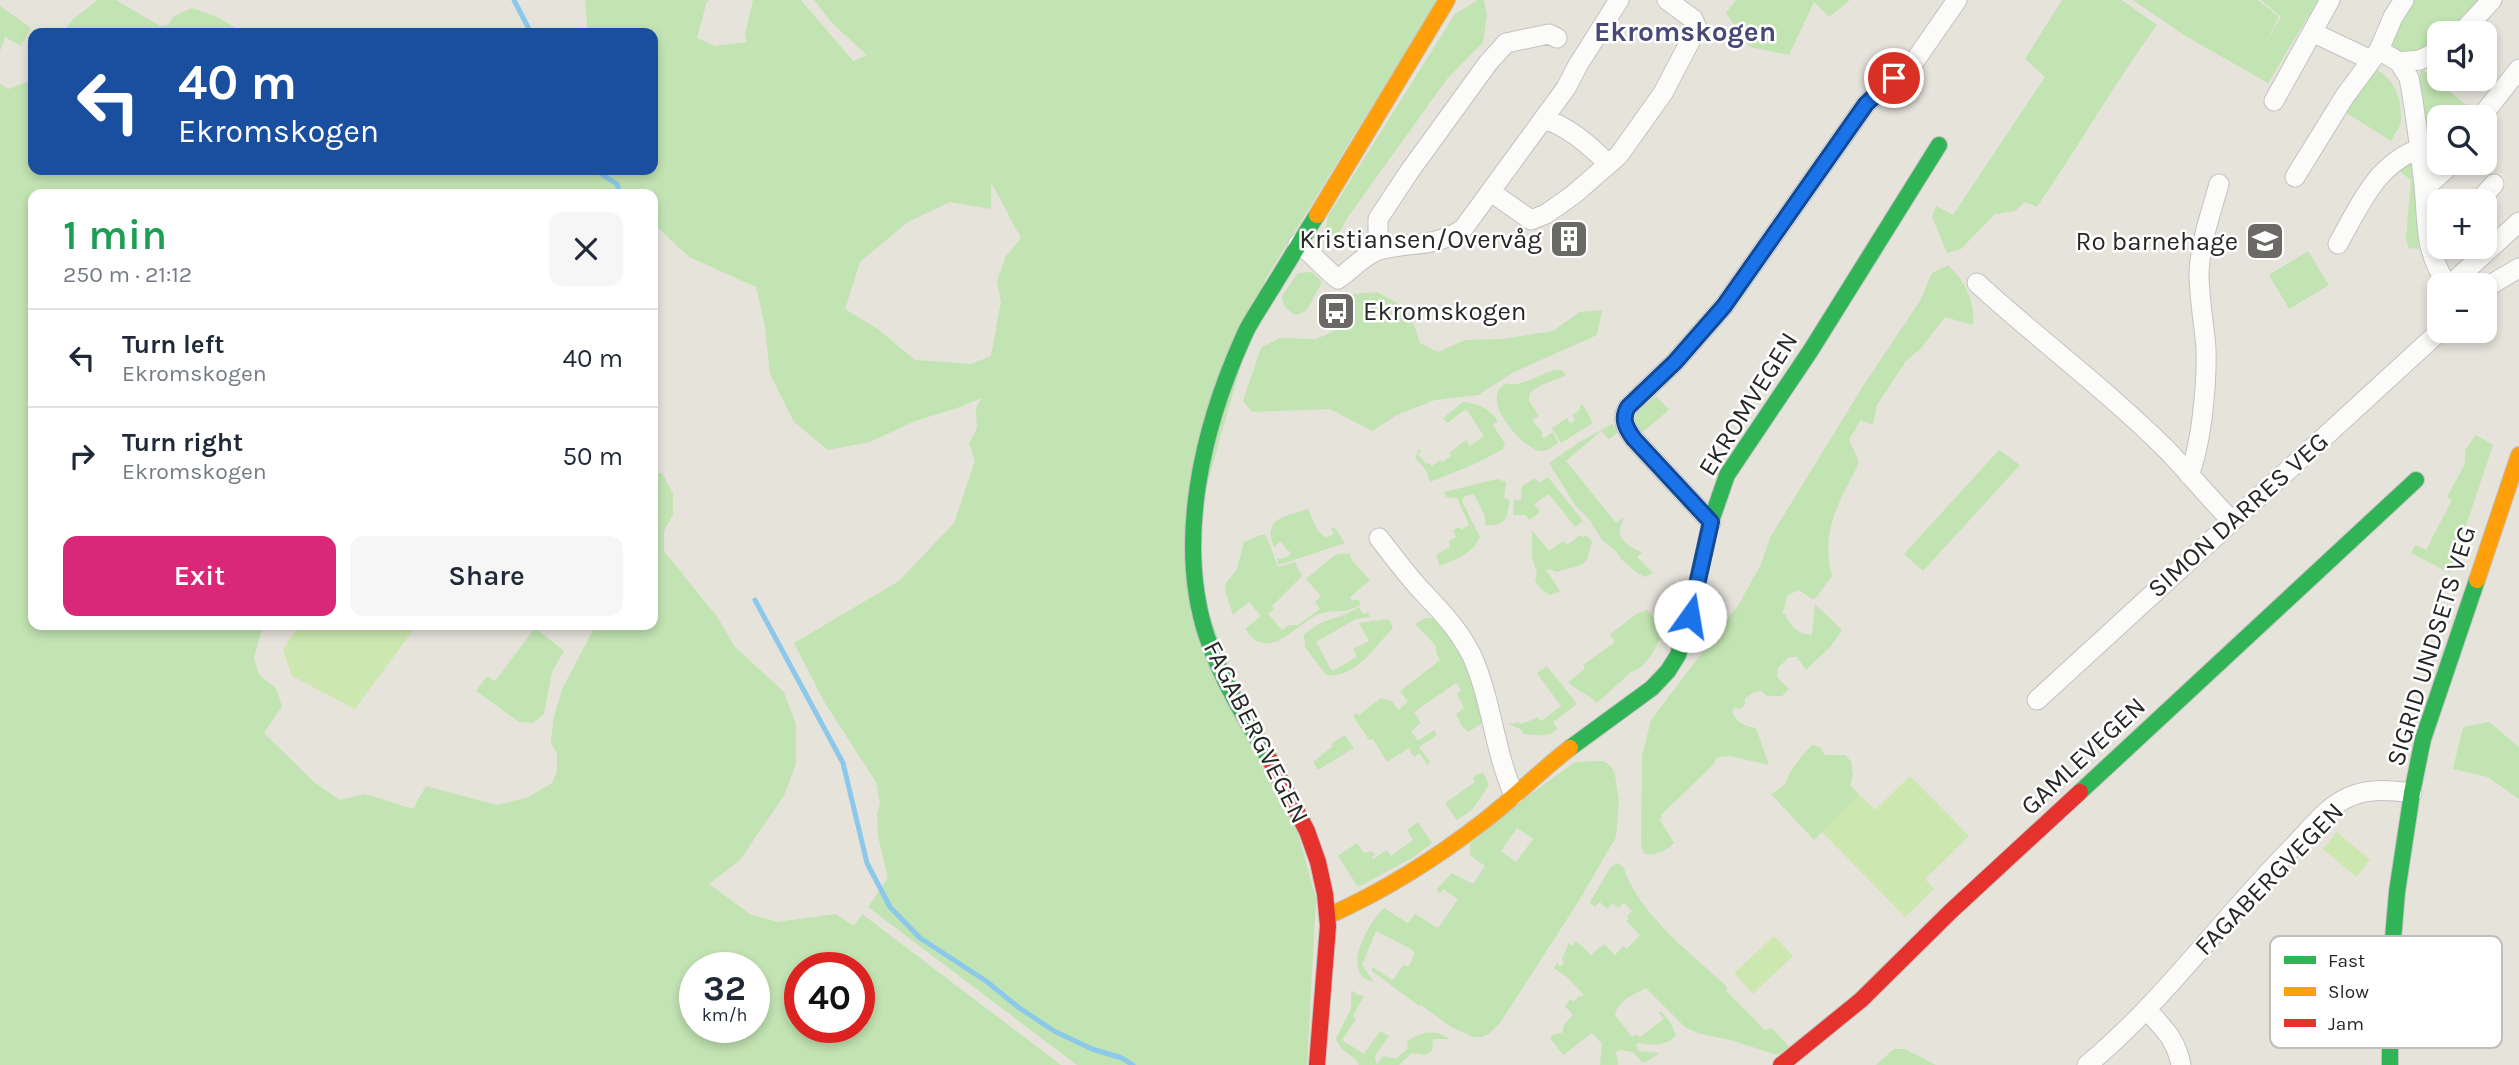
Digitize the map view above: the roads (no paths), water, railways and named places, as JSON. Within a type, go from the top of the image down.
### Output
[{"type":"street","name":"FAGABERGVEGEN","points":[[1317,1065],[1328,916],[1322,881],[1306,829],[1223,678],[1198,609],[1193,539],[1202,456],[1226,377],[1244,335],[1447,0]]},
{"type":"street","points":[[1298,244],[1314,254],[1326,270],[1338,279],[1378,250],[1426,244],[1450,237],[1464,229],[1545,119],[1619,0]]},
{"type":"street","points":[[1491,192],[1531,220],[1546,214],[1573,195],[1619,155],[1651,113],[1697,28],[1693,19],[1667,0]]},
{"type":"street","points":[[1711,522],[1634,439],[1626,427],[1624,414],[1724,306],[1866,104],[1916,59],[1957,0]]},
{"type":"street","points":[[2274,101],[2330,0]]},
{"type":"street","points":[[2295,177],[2345,96],[2375,55],[2404,0]]},
{"type":"street","points":[[2472,21],[2492,0]]},
{"type":"street","points":[[2314,33],[2399,62],[2427,56]]},
{"type":"street","points":[[1378,250],[1378,219],[1488,63],[1506,43],[1549,34],[1557,38]]},
{"type":"street","points":[[2399,62],[2409,78],[2424,189],[2426,238],[2440,273]]},
{"type":"street","points":[[2490,105],[2519,69]]},
{"type":"street","points":[[1545,119],[1578,136],[1608,164]]},
{"type":"street","name":"EKROMVEGEN","points":[[1328,916],[1415,871],[1486,820],[1546,766],[1652,688],[1668,671],[1678,655],[1690,616],[1717,499],[1727,475],[1811,350],[1939,145]]},
{"type":"street","points":[[2338,244],[2384,169],[2403,155],[2419,149]]},
{"type":"street","points":[[2424,189],[2439,175]]},
{"type":"street","points":[[2189,475],[2198,439],[2206,369],[2199,272],[2202,247],[2219,184]]},
{"type":"street","points":[[2490,189],[2494,184]]},
{"type":"street","points":[[2462,273],[2519,222]]},
{"type":"street","points":[[2436,268],[2440,259]]},
{"type":"street","points":[[2497,281],[2519,268]]},
{"type":"street","points":[[1977,283],[2167,450],[2232,521]]},
{"type":"street","name":"SIMON DARRES VEG","points":[[2037,700],[2427,343]]},
{"type":"street","name":"SIGRID UNDSETS VEG","points":[[2393,936],[2397,892],[2423,739],[2519,455]]},
{"type":"street","name":"GAMLEVEGEN","points":[[1781,1065],[1861,1000],[1950,912],[2416,480]]},
{"type":"street","points":[[1379,538],[1398,565],[1449,619],[1471,654],[1486,694],[1497,751],[1514,795]]},
{"type":"street","name":"FAGABERGVEGEN","points":[[2087,1065],[2147,1010],[2273,867],[2336,805],[2350,797],[2381,790],[2412,793]]},
{"type":"street","points":[[2147,1010],[2172,1038],[2179,1064]]},
{"type":"waterway","points":[[514,0],[528,28]]},
{"type":"waterway","points":[[603,175],[617,184],[618,189]]},
{"type":"waterway","points":[[755,600],[843,763],[867,863],[890,907],[920,938],[986,981],[1054,1031],[1133,1065]]},
{"type":"place","name":"Kristiansen/Overvåg","points":[[1569,239]]},
{"type":"place","name":"Ro barnehage","points":[[2265,241]]},
{"type":"place","name":"Ekromskogen","points":[[1336,311]]},
{"type":"district","name":"Ekromskogen","points":[[1685,31]]}]
